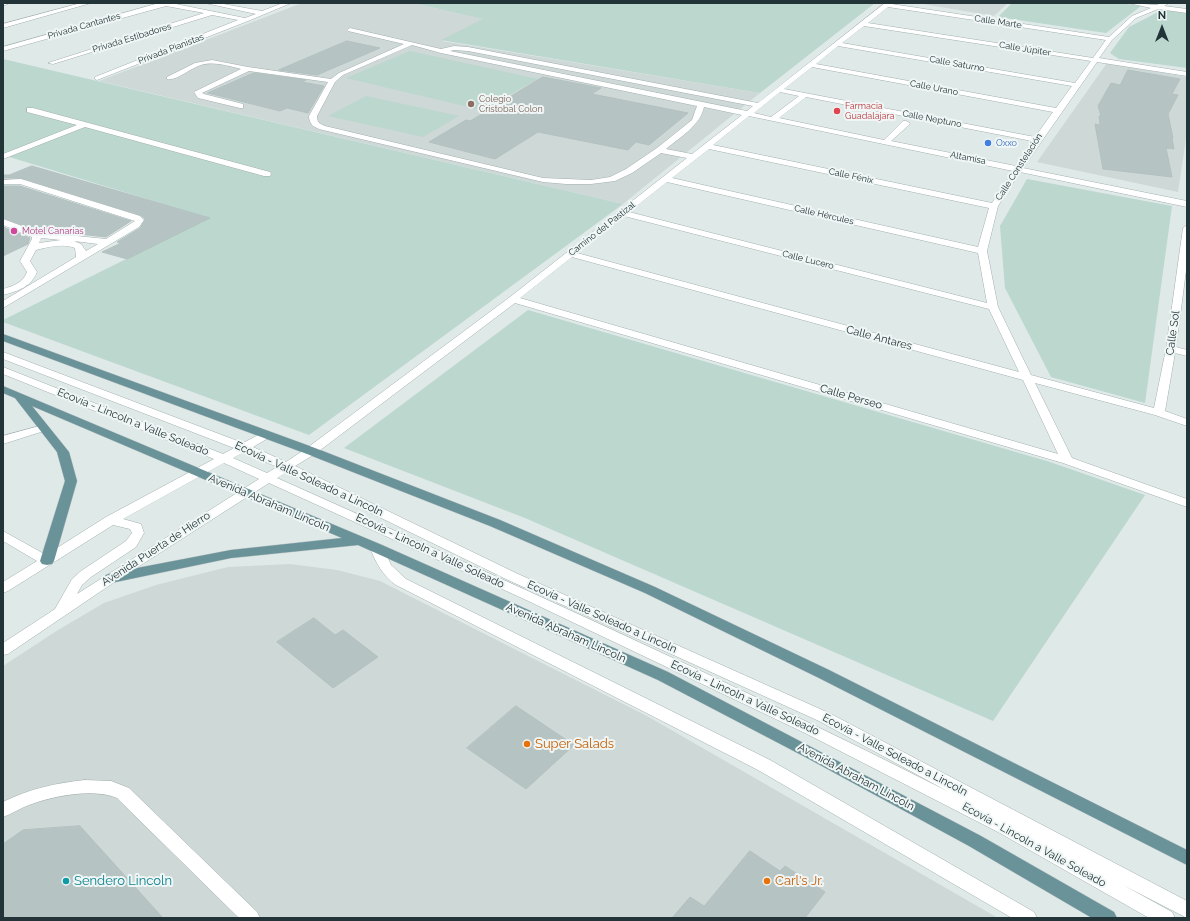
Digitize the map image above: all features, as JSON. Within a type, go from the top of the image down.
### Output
[{"type":"main road","points":[[3,338],[311,451],[495,523],[650,590],[824,674],[1187,858]]},
{"type":"main road","name":"Avenida Abraham Lincoln","points":[[3,389],[377,548],[663,676],[815,755],[954,830],[1108,918]]},
{"type":"main road","points":[[18,395],[63,452],[71,481],[47,561]]},
{"type":"main road","points":[[111,578],[232,554],[358,541]]},
{"type":"street","points":[[3,4],[7,3]]},
{"type":"street","points":[[3,26],[88,3]]},
{"type":"street","points":[[164,3],[246,20]]},
{"type":"street","name":"Privada Cantantes","points":[[3,49],[164,3]]},
{"type":"street","points":[[208,3],[262,13]]},
{"type":"street","points":[[226,6],[235,3]]},
{"type":"street","name":"Privada Pianistas","points":[[96,78],[288,3]]},
{"type":"street","points":[[1131,3],[1187,10]]},
{"type":"street","name":"Calle Constelación","points":[[1067,460],[993,307],[982,251],[994,206],[1017,168],[1110,39],[1134,17],[1156,6],[1166,3]]},
{"type":"street","name":"Camino del Pastizal","points":[[311,451],[513,299],[888,4]]},
{"type":"street","name":"Calle Marte","points":[[888,4],[1110,39]]},
{"type":"street","name":"Privada Estibadores","points":[[51,63],[212,13]]},
{"type":"street","name":"Calle Júpiter","points":[[863,24],[1187,74]]},
{"type":"street","name":"Altamisa","points":[[350,30],[554,76],[1017,168],[1187,204]]},
{"type":"street","points":[[410,43],[341,74],[332,81],[313,116],[313,121],[316,125],[543,180],[591,182],[612,178],[629,171],[660,150],[698,118],[701,105]]},
{"type":"street","name":"Calle Saturno","points":[[837,44],[1077,85]]},
{"type":"street","points":[[441,51],[454,48],[468,49],[759,105]]},
{"type":"street","points":[[169,78],[200,63],[216,62],[248,69],[332,81]]},
{"type":"street","name":"Calle Urano","points":[[811,65],[1058,111]]},
{"type":"street","points":[[554,76],[565,68]]},
{"type":"street","points":[[240,106],[201,96],[198,92],[248,69]]},
{"type":"street","name":"Calle Neptuno","points":[[780,90],[1037,140]]},
{"type":"street","points":[[773,119],[804,95]]},
{"type":"street","points":[[30,110],[267,174]]},
{"type":"street","points":[[886,142],[906,123]]},
{"type":"street","points":[[3,158],[84,125]]},
{"type":"street","name":"Calle Fénix","points":[[707,146],[994,206]]},
{"type":"street","points":[[660,150],[694,157]]},
{"type":"street","name":"Calle Hércules","points":[[666,179],[982,251]]},
{"type":"street","points":[[3,182],[21,181],[140,220],[136,225],[3,305]]},
{"type":"street","name":"Calle Lucero","points":[[623,213],[993,307]]},
{"type":"street","points":[[3,222],[36,235],[108,242]]},
{"type":"street","name":"Calle Sol","points":[[1159,413],[1183,294],[1187,228]]},
{"type":"street","points":[[3,292],[20,286],[31,277],[32,272],[25,261],[37,239],[36,235]]},
{"type":"street","points":[[32,248],[55,243],[78,246],[81,250],[81,258]]},
{"type":"street","name":"Calle Antares","points":[[570,254],[1159,413],[1187,423]]},
{"type":"street","name":"Calle Perseo","points":[[513,299],[1067,460],[1187,503]]},
{"type":"street","points":[[1171,348],[1187,353]]},
{"type":"street","name":"Ecovía - Valle Soleado a Lincoln","points":[[3,355],[243,447],[513,577],[824,717],[1187,910]]},
{"type":"street","name":"Ecovía - Lincoln a Valle Soleado","points":[[3,370],[223,458],[529,596],[811,729],[1004,827],[1166,918]]},
{"type":"street","points":[[3,440],[43,428]]},
{"type":"street","points":[[3,588],[111,520],[197,471],[266,435]]},
{"type":"street","name":"Avenida Puerta de Hierro","points":[[3,650],[111,578],[311,451]]},
{"type":"street","points":[[60,612],[77,582],[86,574],[131,544],[136,538],[138,533],[136,527],[111,520]]},
{"type":"street","points":[[3,534],[47,561]]},
{"type":"street","points":[[377,548],[384,568],[401,582],[764,765],[1028,918]]},
{"type":"street","points":[[3,810],[23,800],[57,790],[85,787],[111,788],[123,793],[250,918]]},
{"type":"shaded area","name":"Colegio Cristobal Colon","points":[[302,3],[413,3],[484,19],[442,41],[760,93],[623,204],[99,81]]},
{"type":"shaded area","points":[[917,3],[1008,3],[994,16]]},
{"type":"shaded area","points":[[1107,63],[1187,77],[1187,132],[1178,192],[1037,162]]},
{"type":"shaded area","name":"Sendero Lincoln","points":[[290,564],[337,570],[380,581],[647,716],[998,918],[3,918],[3,666],[58,630],[104,603],[156,585],[228,567]]},
{"type":"green space","points":[[413,3],[875,3],[760,93],[441,40],[483,19]]},
{"type":"green space","points":[[1012,3],[1121,3],[1141,6],[1106,33],[998,17]]},
{"type":"green space","points":[[1164,9],[1187,13],[1187,68],[1119,59],[1110,53],[1129,27]]},
{"type":"green space","points":[[410,51],[538,79],[481,110],[346,78]]},
{"type":"green space","points":[[3,59],[623,204],[309,435],[3,322],[3,320],[209,218],[3,155]]},
{"type":"green space","points":[[366,96],[459,116],[423,137],[328,116]]},
{"type":"green space","points":[[1027,179],[1172,206],[1145,403],[1051,377],[1005,288],[1000,226]]},
{"type":"green space","points":[[528,310],[1050,462],[1145,495],[993,721],[525,518],[344,448]]},
{"type":"building","points":[[347,41],[380,48],[317,75],[279,70]]},
{"type":"building","points":[[1128,70],[1180,79],[1172,94],[1178,95],[1168,114],[1174,149],[1166,148],[1172,177],[1103,169],[1095,124],[1100,125],[1099,116],[1101,116],[1098,106],[1111,83],[1120,85]]},
{"type":"building","points":[[254,73],[306,80],[302,82],[324,86],[308,113],[287,108],[280,111],[208,93]]},
{"type":"building","points":[[543,77],[601,88],[592,94],[688,113],[649,145],[636,142],[628,150],[538,132],[495,159],[429,142],[466,120],[470,121]]},
{"type":"building","points":[[32,166],[210,218],[127,259],[102,252],[121,243],[117,242],[140,228],[145,219],[140,215],[21,178],[3,178],[3,175],[9,175]]},
{"type":"building","points":[[3,186],[20,186],[131,221],[106,237],[53,231],[38,231],[3,218]]},
{"type":"building","points":[[3,227],[30,238],[28,244],[3,256]]},
{"type":"building","points":[[314,618],[335,635],[343,630],[378,657],[333,688],[277,642]]},
{"type":"building","points":[[516,706],[574,745],[526,789],[467,748]]},
{"type":"building","name":"Sendero Lincoln","points":[[80,826],[163,918],[3,918],[3,844],[23,830]]},
{"type":"building","name":"Carl's Jr.","points":[[750,851],[780,871],[785,866],[825,892],[805,918],[672,918],[690,897],[704,906]]},
{"type":"place","name":"Colegio Cristobal Colon","points":[[471,104]]},
{"type":"place","name":"Farmacia Guadalajara","points":[[837,111]]},
{"type":"place","name":"Oxxo","points":[[988,143]]},
{"type":"place","name":"Motel Canarias","points":[[14,231]]},
{"type":"place","name":"Super Salads","points":[[527,744]]},
{"type":"place","name":"Sendero Lincoln","points":[[66,881]]},
{"type":"place","name":"Carl's Jr.","points":[[767,881]]}]
